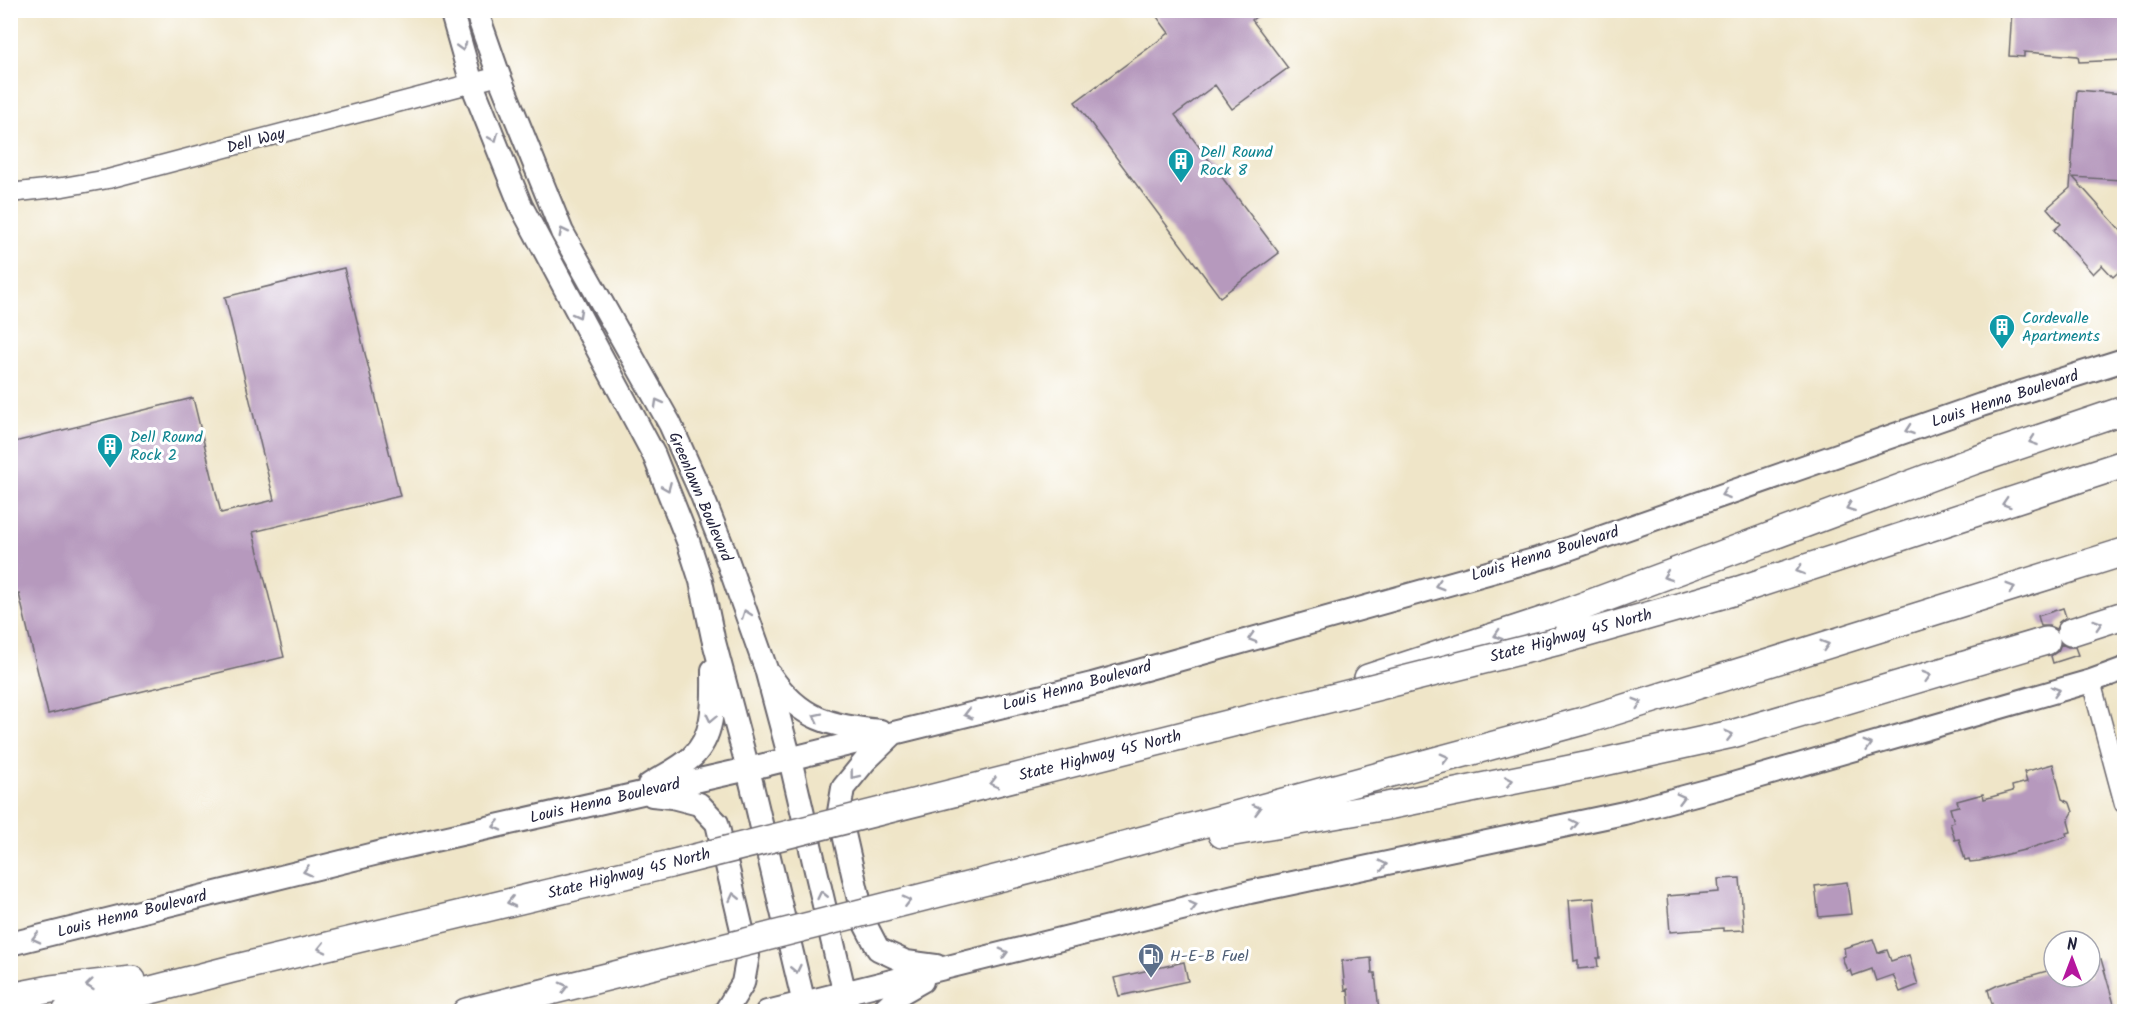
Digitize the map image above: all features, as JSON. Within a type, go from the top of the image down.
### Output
[{"type":"highway","points":[[1557,629],[1973,461],[2124,410]]},
{"type":"highway","name":"State Highway 45 North","points":[[66,1011],[670,864],[1218,727],[1557,629],[1739,590],[2124,464]]},
{"type":"highway","points":[[466,1011],[1058,863],[1583,721],[2124,552]]},
{"type":"highway","points":[[1058,863],[1387,806],[1732,734],[2058,637],[2124,615]]},
{"type":"highway","points":[[10,997],[51,989],[232,969]]},
{"type":"main road","name":"Greenlawn Boulevard","points":[[451,10],[472,84],[521,206],[654,455],[688,541],[701,581],[713,638],[748,769],[805,1007]]},
{"type":"main road","name":"Greenlawn Boulevard","points":[[476,10],[499,76],[562,232],[670,424],[701,493],[766,669],[790,759],[847,1002]]},
{"type":"main road","name":"Louis Henna Boulevard","points":[[10,944],[386,851],[748,769],[1092,684],[1548,556],[1970,409],[2124,360]]},
{"type":"main road","points":[[654,455],[665,456],[685,468],[701,493]]},
{"type":"main road","points":[[636,794],[692,758],[704,742],[713,714],[713,638]]},
{"type":"main road","points":[[766,669],[779,688],[812,716],[837,726],[894,733]]},
{"type":"main road","points":[[767,1011],[847,1002],[947,968],[1250,892],[1624,813],[2091,681],[2124,669]]},
{"type":"main road","points":[[894,733],[865,761],[843,788],[839,812],[861,911],[878,949],[906,962],[947,968]]},
{"type":"main road","points":[[636,794],[672,797],[699,804],[717,823],[748,956],[743,983],[725,1011]]},
{"type":"main road","points":[[881,1011],[901,993],[947,968]]},
{"type":"street","name":"Dell Way","points":[[10,193],[63,188],[108,179],[499,76]]},
{"type":"street","points":[[2091,681],[2124,804]]},
{"type":"building","name":"Dell Round Rock 8","points":[[1152,10],[1265,10],[1252,20],[1288,68],[1232,109],[1215,85],[1175,115],[1279,253],[1220,297],[1075,102],[1169,33]]},
{"type":"building","points":[[2012,10],[2076,16],[2076,10],[2124,10],[2124,60],[2079,62],[2078,56],[2024,52],[2024,57],[2009,56]]},
{"type":"building","points":[[2077,90],[2124,94],[2121,180],[2073,177],[2124,234],[2124,267],[2113,277],[2102,265],[2093,274],[2054,230],[2061,224],[2047,208],[2070,188]]},
{"type":"building","name":"Dell Round Rock 2","points":[[344,268],[400,496],[253,532],[284,657],[48,714],[19,594],[10,596],[10,443],[193,398],[221,513],[274,500],[225,297]]},
{"type":"building","points":[[2063,608],[2066,617],[2059,622],[2056,629],[2041,626],[2038,616]]},
{"type":"building","points":[[2061,644],[2075,647],[2078,655],[2053,663],[2051,656],[2058,651]]},
{"type":"building","points":[[2053,764],[2062,799],[2070,803],[2073,812],[2068,821],[2071,832],[2066,833],[2067,836],[2062,838],[2024,850],[1979,861],[1965,860],[1959,839],[1955,840],[1950,823],[1954,822],[1950,808],[1959,806],[1957,801],[1983,794],[1984,799],[2013,791],[2012,786],[2027,782],[2024,772]]},
{"type":"building","points":[[1740,878],[1744,930],[1723,931],[1723,928],[1670,932],[1667,896],[1719,892],[1718,879]]},
{"type":"building","points":[[1847,882],[1851,914],[1819,917],[1815,886]]},
{"type":"building","points":[[1594,898],[1600,958],[1597,958],[1598,967],[1578,969],[1578,960],[1574,961],[1569,900]]},
{"type":"building","points":[[1873,939],[1878,953],[1887,950],[1891,961],[1909,955],[1918,985],[1900,992],[1893,975],[1876,981],[1872,969],[1852,976],[1850,970],[1847,971],[1842,957],[1845,956],[1844,948]]},
{"type":"building","points":[[1371,958],[1379,1011],[1350,1011],[1342,961]]},
{"type":"building","name":"H-E-B Fuel","points":[[1184,962],[1188,981],[1119,996],[1114,978]]},
{"type":"building","points":[[2102,962],[2116,1011],[1998,1011],[1997,1006],[1994,1007],[1992,1004],[1988,990],[2042,972],[2042,989],[2102,989]]},
{"type":"place","name":"Dell Round Rock 8","points":[[1181,184]]},
{"type":"place","name":"Cordevalle Apartments","points":[[2002,350]]},
{"type":"place","name":"Dell Round Rock 2","points":[[110,469]]},
{"type":"place","name":"H-E-B Fuel","points":[[1151,979]]}]
